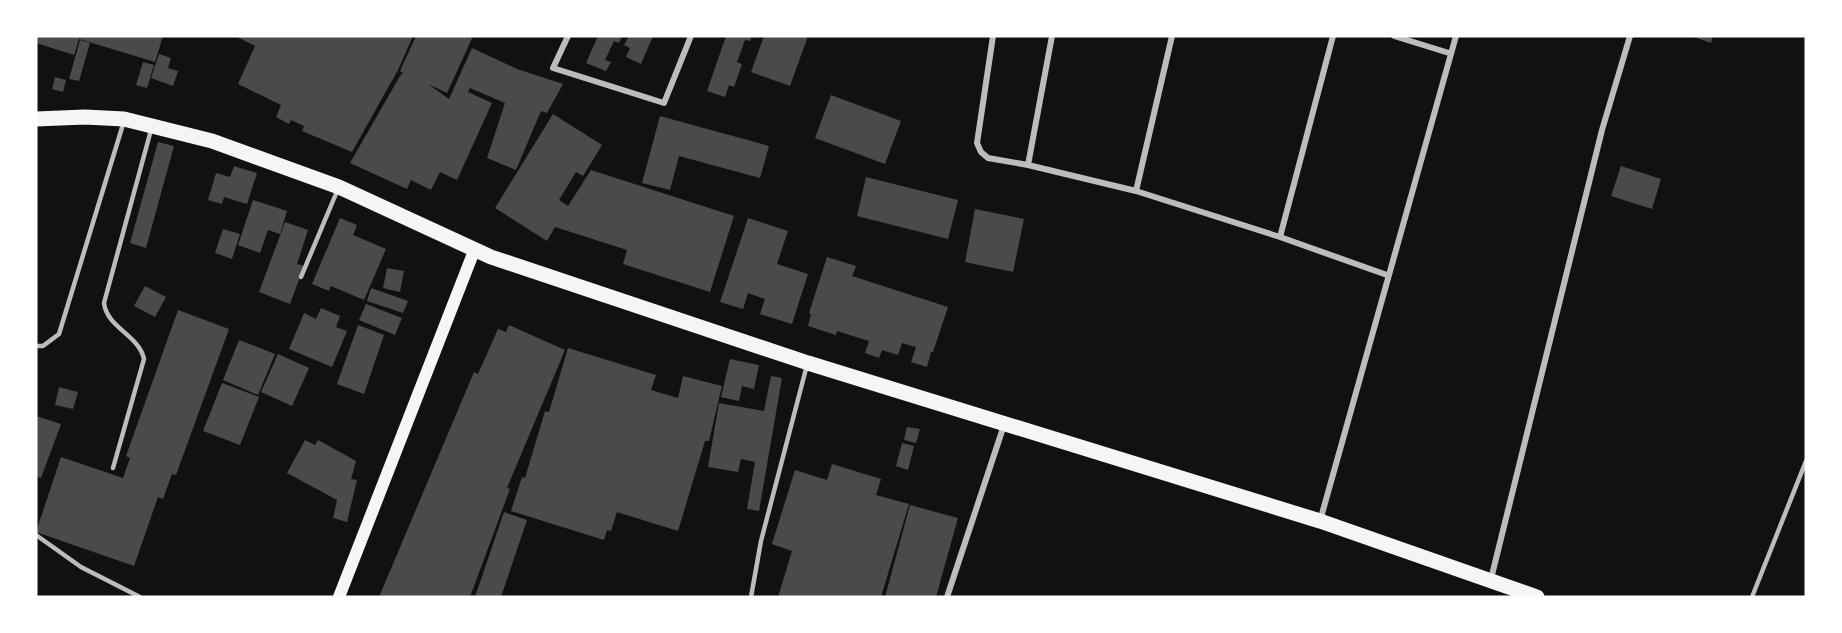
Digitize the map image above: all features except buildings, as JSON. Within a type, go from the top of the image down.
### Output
[{"type":"main road","points":[[36,119],[85,117],[124,119],[152,124],[212,141],[339,187],[474,251],[808,363],[1320,521],[1491,580],[1528,596]]},
{"type":"main road","points":[[339,597],[474,251]]},
{"type":"street","points":[[568,36],[553,68],[664,103],[691,36]]},
{"type":"street","points":[[993,36],[977,143],[981,152],[988,158],[1028,165],[1136,191],[1280,237],[1387,275]]},
{"type":"street","points":[[1028,165],[1052,36]]},
{"type":"street","points":[[1136,191],[1172,36]]},
{"type":"street","points":[[1280,237],[1333,36]]},
{"type":"street","points":[[1394,36],[1449,53]]},
{"type":"street","points":[[1320,521],[1449,53],[1456,36]]},
{"type":"street","points":[[1491,580],[1602,130],[1630,36]]},
{"type":"street","points":[[947,597],[1004,424]]},
{"type":"lane","points":[[36,346],[44,346],[59,334],[124,119]]},
{"type":"lane","points":[[113,468],[144,359],[139,347],[108,316],[104,303],[152,124]]},
{"type":"lane","points":[[301,277],[339,187]]},
{"type":"lane","points":[[751,597],[761,541],[808,363]]},
{"type":"lane","points":[[1752,597],[1806,461]]},
{"type":"lane","points":[[36,535],[81,567],[140,597]]}]
